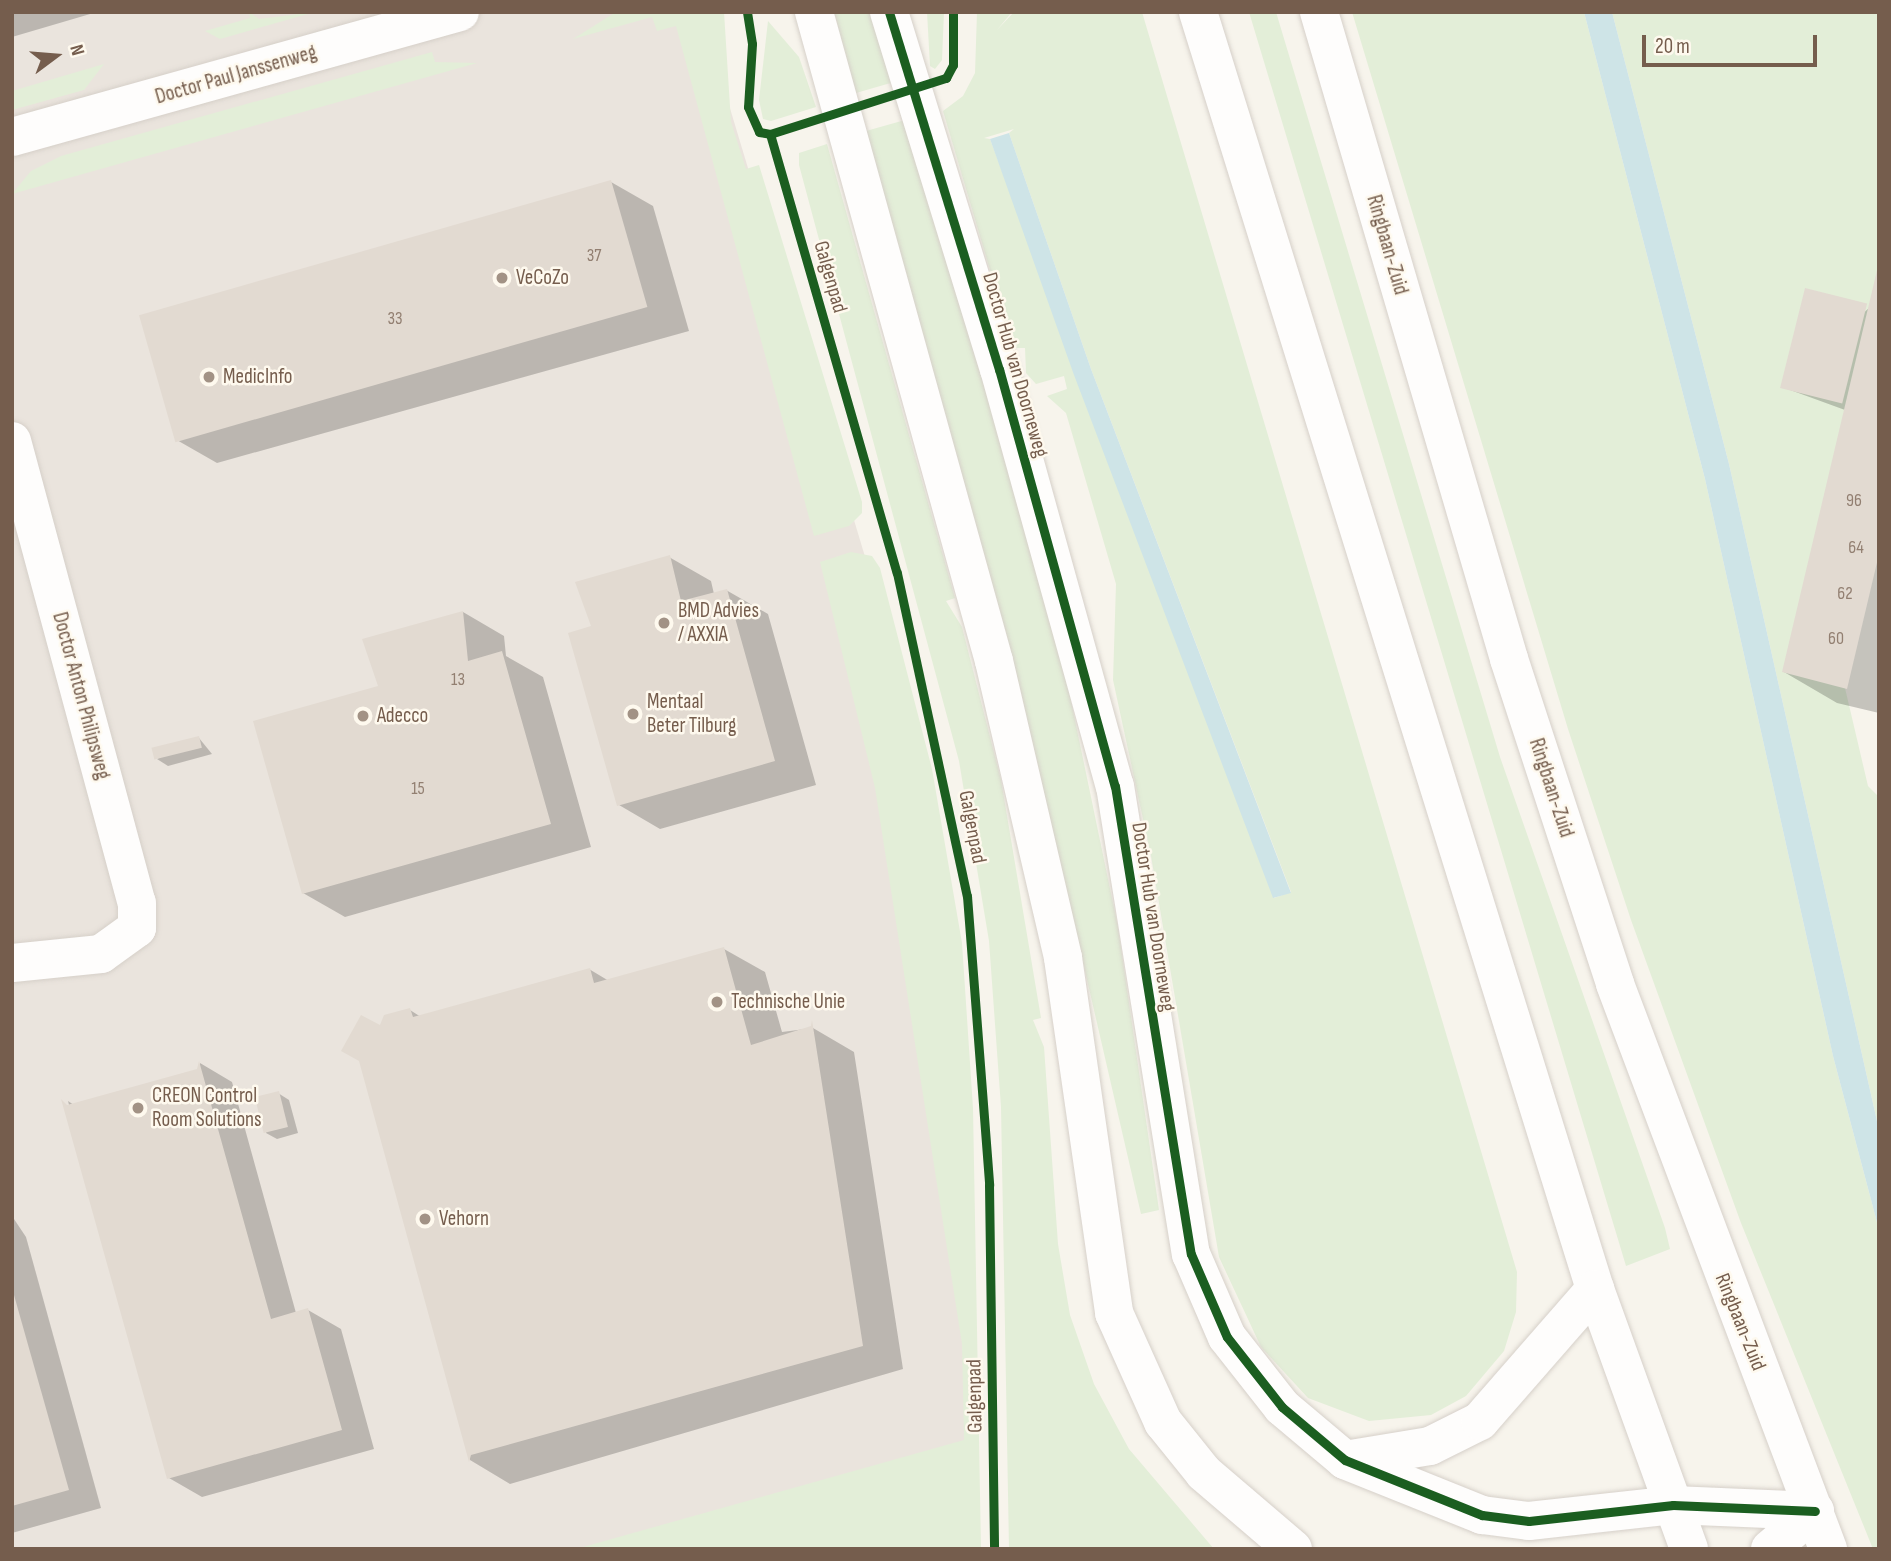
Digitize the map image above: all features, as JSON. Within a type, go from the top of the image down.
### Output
[{"type":"street","name":"Doctor Paul Janssenweg","points":[[12,137],[460,12]]},
{"type":"street","points":[[814,12],[994,661],[1054,917],[1114,1312],[1163,1422],[1204,1473],[1293,1549]]},
{"type":"street","name":"Doctor Hub van Doorneweg","points":[[890,12],[999,369],[1115,786],[1191,1254],[1251,1374],[1345,1460],[1482,1515],[1529,1521],[1673,1505],[1815,1511]]},
{"type":"street","points":[[1198,12],[1595,1289],[1689,1549]]},
{"type":"street","name":"Ringbaan-Zuid","points":[[1319,12],[1509,659],[1615,984],[1828,1549]]},
{"type":"street","name":"Doctor Anton Philipsweg","points":[[12,441],[136,903],[137,928],[119,946],[12,963]]},
{"type":"street","points":[[1345,1460],[1430,1446],[1480,1421],[1595,1289]]},
{"type":"street","points":[[1770,1549],[1815,1511]]},
{"type":"shaded area","points":[[12,12],[701,12],[913,716],[970,1442],[587,1549],[12,1549]]},
{"type":"shaded area","points":[[1584,12],[1612,12],[1729,464],[1879,1130],[1879,1230],[1833,1056],[1705,479]]},
{"type":"shaded area","points":[[1009,133],[1091,369],[1291,893],[1273,898],[1074,375],[990,139]]},
{"type":"green space","points":[[249,12],[259,19],[315,12],[220,39],[205,31],[250,18]]},
{"type":"green space","points":[[616,12],[724,12],[731,122],[746,169],[759,165],[862,502],[862,513],[849,526],[814,536],[676,26],[657,31],[652,17],[573,39]]},
{"type":"green space","points":[[834,12],[872,12],[894,82],[856,93]]},
{"type":"green space","points":[[927,12],[944,12],[942,60],[935,69],[930,66]]},
{"type":"green space","points":[[977,12],[1012,12],[997,30],[1014,12],[1142,12],[1517,1272],[1516,1312],[1504,1351],[1466,1396],[1431,1415],[1369,1421],[1308,1398],[1261,1347],[1219,1257],[1151,856],[1113,680],[1116,584],[1066,413],[1047,396],[1067,389],[1064,376],[1036,384],[1026,373],[1025,348],[1013,348],[943,111],[963,96],[975,73]],"holes":[[[1014,129],[1009,133],[1091,369],[1291,892],[1274,898],[990,139],[984,138]]]},
{"type":"green space","points":[[1249,12],[1276,12],[1500,757],[1665,1228],[1670,1249],[1626,1266]]},
{"type":"green space","points":[[1352,12],[1584,12],[1705,479],[1833,1056],[1879,1230],[1879,1549],[1873,1549],[1741,1223],[1631,920],[1568,729]]},
{"type":"green space","points":[[1612,12],[1879,12],[1879,468],[1845,688],[1868,786],[1879,797],[1879,1130],[1729,464]]},
{"type":"green space","points":[[768,21],[799,57],[816,107],[771,121],[763,119],[759,100]]},
{"type":"green space","points":[[432,52],[435,62],[477,63],[12,194],[31,171],[61,156]]},
{"type":"green space","points":[[104,64],[84,90],[12,110],[12,91]]},
{"type":"green space","points":[[905,120],[1055,624],[1118,927],[1159,1210],[1141,1214],[1020,689],[866,131]]},
{"type":"green space","points":[[827,144],[955,598],[946,601],[962,627],[1001,780],[1041,1018],[1033,1020],[1044,1047],[1058,1244],[1070,1315],[1094,1384],[1129,1449],[1214,1549],[1009,1549],[1001,1107],[989,941],[959,761],[799,165],[799,153]]},
{"type":"green space","points":[[851,552],[872,556],[880,568],[932,769],[962,943],[973,1108],[981,1549],[576,1549],[964,1440],[962,1344],[875,788],[820,562]]},
{"type":"building","points":[[611,180],[647,307],[175,442],[139,315]]},
{"type":"building","points":[[1878,266],[1879,554],[1847,689],[1782,672]]},
{"type":"building","points":[[1805,288],[1867,303],[1842,403],[1780,388]]},
{"type":"building","points":[[670,555],[681,601],[727,589],[775,761],[617,806],[568,633],[591,626],[575,582]]},
{"type":"building","points":[[463,611],[468,661],[502,651],[551,824],[302,894],[253,721],[378,686],[362,639]]},
{"type":"building","points":[[199,736],[202,748],[154,759],[151,748]]},
{"type":"building","points":[[724,947],[751,1045],[811,1026],[812,1020],[863,1346],[471,1455],[469,1462],[359,1061],[341,1051],[361,1015],[380,1025],[384,1015],[410,1008],[413,1017],[590,968],[594,983]]},
{"type":"building","points":[[199,1061],[271,1319],[308,1308],[342,1430],[167,1479],[61,1099],[67,1105],[197,1069]]},
{"type":"building","points":[[279,1091],[288,1127],[264,1133],[255,1097]]},
{"type":"building","points":[[12,1288],[69,1490],[12,1506]]},
{"type":"cycle path","points":[[747,12],[752,44],[748,107],[759,132],[770,134]]},
{"type":"cycle path","points":[[889,12],[999,369],[1115,786],[1191,1254],[1227,1337],[1282,1407],[1345,1460],[1482,1515],[1529,1521],[1673,1505],[1815,1511]]},
{"type":"cycle path","points":[[770,134],[946,78],[953,65],[953,12]]},
{"type":"cycle path","name":"Galgenpad","points":[[770,134],[897,573],[967,896],[989,1185],[994,1549]]},
{"type":"place","name":"VeCoZo","points":[[502,278]]},
{"type":"place","name":"MedicInfo","points":[[209,377]]},
{"type":"place","name":"BMD Advies / AXXIA","points":[[664,623]]},
{"type":"place","name":"Mentaal Beter Tilburg","points":[[633,714]]},
{"type":"place","name":"Adecco","points":[[363,716]]},
{"type":"place","name":"Technische Unie","points":[[717,1002]]},
{"type":"place","name":"CREON Control Room Solutions","points":[[138,1108]]},
{"type":"place","name":"Vehorn","points":[[425,1219]]}]
